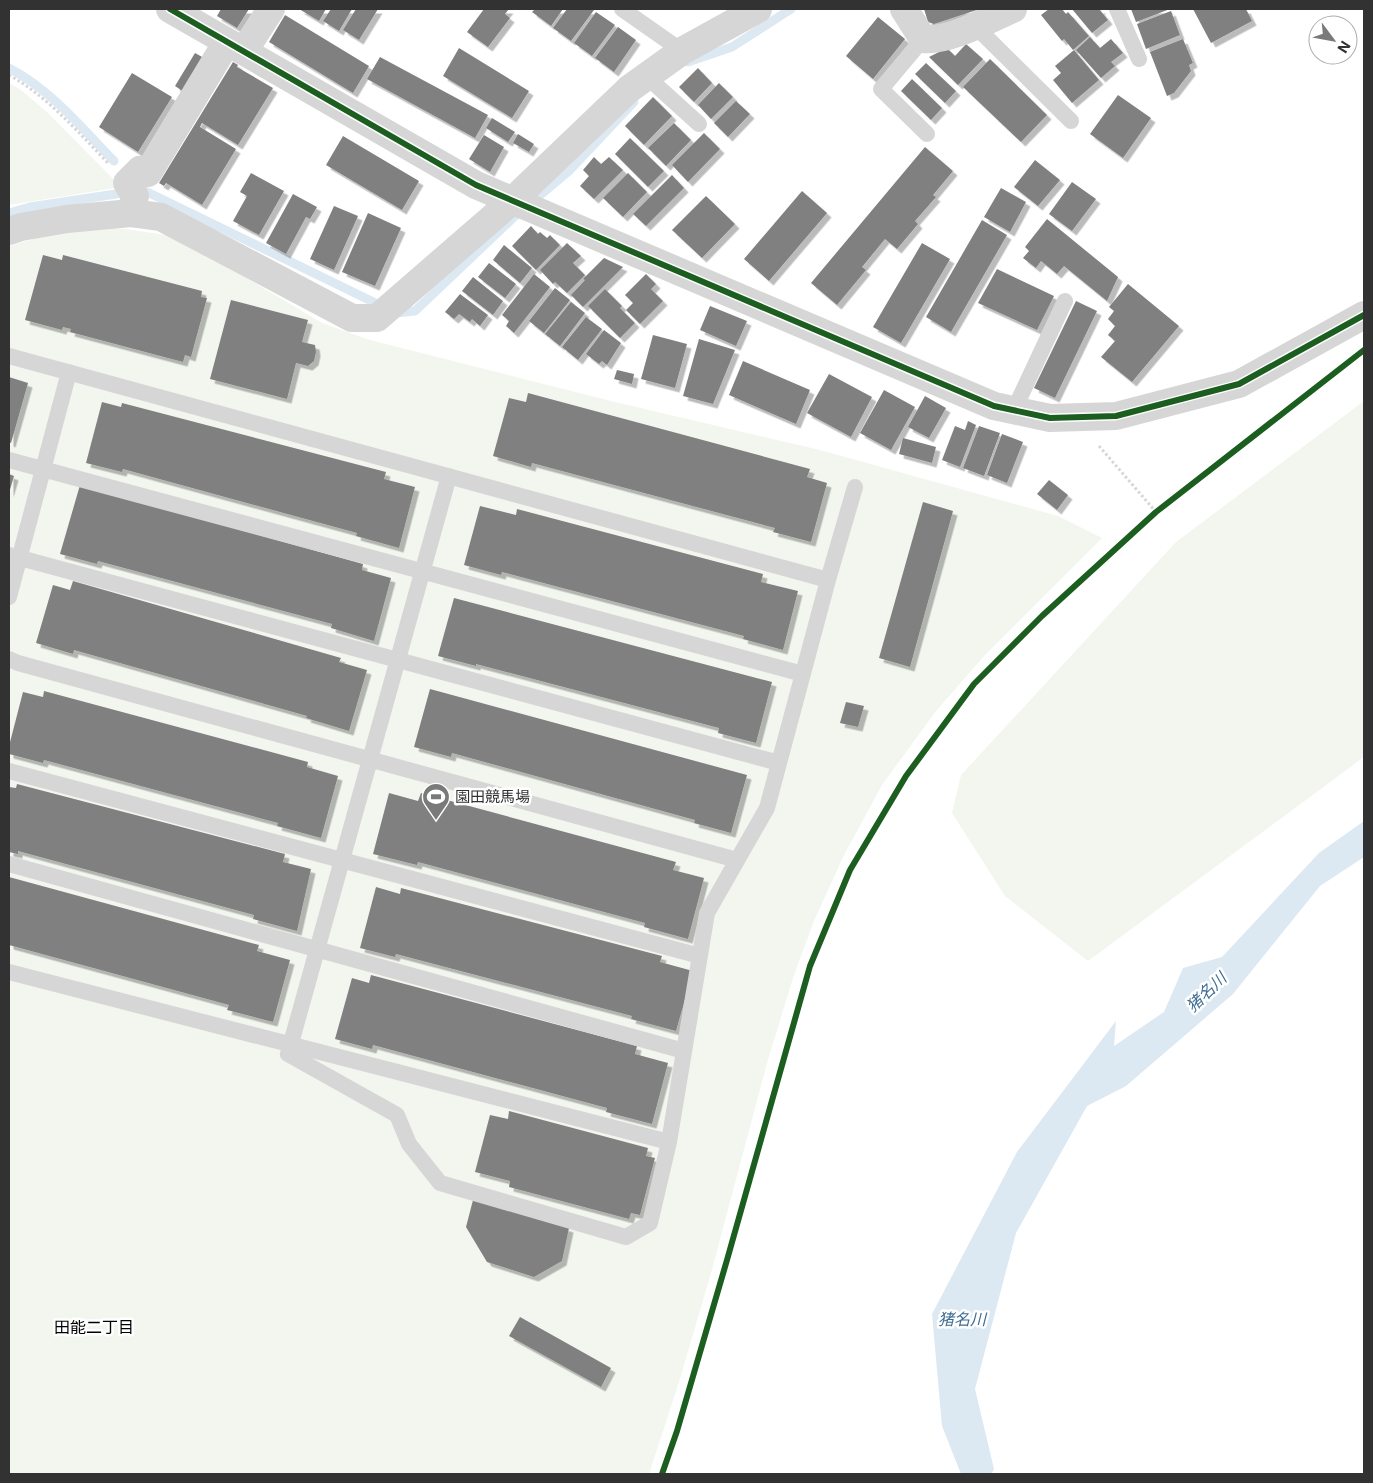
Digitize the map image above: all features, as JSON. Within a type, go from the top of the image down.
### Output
[{"type":"street","points":[[170,9],[476,185],[994,406],[1050,418],[1116,416],[1239,384],[1364,315]]},
{"type":"street","points":[[131,213],[135,196],[127,183],[140,170],[148,173],[236,47],[271,9]]},
{"type":"street","points":[[9,231],[21,227],[67,220],[131,213],[161,217],[352,318],[377,318],[512,200],[629,89],[682,51],[758,9]]},
{"type":"street","points":[[904,9],[923,39],[932,40],[975,26],[1013,9]]},
{"type":"lane","points":[[622,9],[682,51]]},
{"type":"lane","points":[[1117,9],[1139,59]]},
{"type":"lane","points":[[975,26],[1071,121]]},
{"type":"lane","points":[[923,39],[881,89],[927,134]]},
{"type":"lane","points":[[646,76],[699,124]]},
{"type":"lane","points":[[1014,410],[1065,301]]},
{"type":"lane","points":[[9,356],[828,580]]},
{"type":"lane","points":[[9,597],[14,557],[44,468],[69,372]]},
{"type":"lane","points":[[9,460],[803,674]]},
{"type":"lane","points":[[449,476],[288,1054],[397,1115],[409,1144],[440,1183],[626,1237],[650,1223],[669,1142],[707,914],[767,808],[855,487]]},
{"type":"lane","points":[[14,557],[779,763]]},
{"type":"lane","points":[[9,659],[18,664],[737,860]]},
{"type":"lane","points":[[9,771],[700,956]]},
{"type":"lane","points":[[9,864],[684,1052]]},
{"type":"lane","points":[[9,972],[669,1142]]},
{"type":"path","points":[[9,75],[22,82],[60,114],[127,183]]},
{"type":"path","points":[[1099,445],[1156,512]]},
{"type":"path","points":[[1148,519],[1163,506]]},
{"type":"shaded area","points":[[9,83],[21,90],[48,113],[121,187],[9,205]]},
{"type":"shaded area","name":"園田競馬場","points":[[96,227],[126,229],[178,237],[322,323],[370,340],[619,403],[820,450],[1058,516],[1102,538],[985,655],[936,711],[882,785],[843,857],[814,921],[793,978],[767,1063],[711,1273],[679,1382],[649,1474],[9,1474],[9,246],[65,230]]},
{"type":"shaded area","points":[[1364,401],[1364,757],[1088,961],[1005,896],[952,813],[961,775],[1176,542]]},
{"type":"water","name":"猪名川","points":[[1364,821],[1364,857],[1320,886],[1233,994],[1126,1086],[1087,1106],[1016,1233],[975,1389],[994,1469],[991,1474],[961,1474],[942,1426],[932,1314],[1017,1152],[1116,1021],[1114,1046],[1164,1012],[1183,968],[1222,957],[1319,853]]},
{"type":"building","points":[[221,9],[249,9],[237,28],[217,16]]},
{"type":"building","points":[[299,9],[326,9],[319,21]]},
{"type":"building","points":[[331,9],[352,9],[339,31],[323,21]]},
{"type":"building","points":[[356,9],[378,9],[359,40],[343,30]]},
{"type":"building","points":[[484,9],[509,9],[505,14],[510,18],[488,47],[467,32]]},
{"type":"building","points":[[535,9],[563,9],[551,26],[532,12]]},
{"type":"building","points":[[567,9],[594,10],[571,41],[553,28]]},
{"type":"building","points":[[924,9],[980,9],[934,24],[928,22]]},
{"type":"building","points":[[1049,9],[1062,9],[1066,14],[1068,12],[1089,36],[1073,50],[1064,39],[1062,41],[1041,15]]},
{"type":"building","points":[[1072,9],[1102,9],[1100,10],[1108,20],[1092,33]]},
{"type":"building","points":[[1131,9],[1170,9],[1136,22]]},
{"type":"building","points":[[1193,9],[1246,9],[1252,21],[1211,43]]},
{"type":"building","points":[[1171,11],[1180,35],[1146,49],[1137,24]]},
{"type":"building","points":[[596,12],[615,25],[592,56],[574,43]]},
{"type":"building","points":[[285,15],[369,66],[353,93],[269,42]]},
{"type":"building","points":[[878,17],[905,39],[873,79],[846,56]]},
{"type":"building","points":[[618,27],[636,40],[614,72],[595,58]]},
{"type":"building","points":[[1090,37],[1100,48],[1111,39],[1123,53],[1111,62],[1115,66],[1101,78],[1076,50]]},
{"type":"building","points":[[1183,39],[1193,63],[1189,65],[1191,71],[1174,93],[1167,96],[1150,52]]},
{"type":"building","points":[[966,44],[983,59],[958,85],[929,57],[947,48],[955,56]]},
{"type":"building","points":[[459,48],[529,91],[512,118],[443,76]]},
{"type":"building","points":[[1074,50],[1099,80],[1072,103],[1053,80],[1061,73],[1055,66]]},
{"type":"building","points":[[195,53],[204,58],[184,92],[175,86]]},
{"type":"building","points":[[380,57],[488,115],[475,138],[367,79]]},
{"type":"building","points":[[990,59],[1047,115],[1021,142],[963,87]]},
{"type":"building","points":[[233,62],[238,65],[237,67],[273,88],[238,145],[202,123],[200,127],[236,149],[202,205],[166,183],[164,186],[159,183]]},
{"type":"building","points":[[926,63],[956,91],[945,103],[915,74]]},
{"type":"building","points":[[698,68],[712,83],[694,102],[679,87]]},
{"type":"building","points":[[132,73],[172,97],[138,152],[99,127]]},
{"type":"building","points":[[912,79],[942,108],[931,120],[901,91]]},
{"type":"building","points":[[719,83],[733,97],[711,119],[698,105]]},
{"type":"building","points":[[1118,95],[1151,118],[1123,158],[1090,134]]},
{"type":"building","points":[[653,97],[672,116],[644,145],[625,126]]},
{"type":"building","points":[[736,101],[750,114],[728,137],[714,123]]},
{"type":"building","points":[[492,118],[515,132],[508,142],[486,128]]},
{"type":"building","points":[[674,123],[691,140],[666,166],[648,148]]},
{"type":"building","points":[[704,133],[720,149],[688,182],[672,165]]},
{"type":"building","points":[[518,134],[534,144],[529,152],[513,143]]},
{"type":"building","points":[[484,135],[504,147],[490,172],[469,159]]},
{"type":"building","points":[[343,136],[419,181],[402,210],[326,165]]},
{"type":"building","points":[[630,138],[664,171],[648,187],[615,154]]},
{"type":"building","points":[[925,147],[953,171],[933,195],[936,197],[915,221],[918,224],[897,249],[885,239],[862,267],[866,270],[837,305],[811,283]]},
{"type":"building","points":[[594,157],[601,164],[609,157],[623,170],[594,199],[580,186],[589,176],[583,170]]},
{"type":"building","points":[[1035,160],[1060,180],[1038,206],[1014,187]]},
{"type":"building","points":[[251,173],[284,191],[259,235],[233,221],[247,196],[240,192]]},
{"type":"building","points":[[628,173],[647,192],[623,217],[603,198]]},
{"type":"building","points":[[672,175],[684,188],[646,226],[633,214]]},
{"type":"building","points":[[1072,182],[1096,199],[1072,231],[1049,214]]},
{"type":"building","points":[[1001,188],[1026,202],[1010,232],[984,217]]},
{"type":"building","points":[[802,191],[827,213],[769,281],[744,259]]},
{"type":"building","points":[[293,194],[317,207],[310,219],[306,217],[286,254],[266,243]]},
{"type":"building","points":[[706,196],[735,224],[702,258],[672,230]]},
{"type":"building","points":[[334,206],[358,216],[334,270],[310,259]]},
{"type":"building","points":[[368,213],[401,228],[375,286],[342,272]]},
{"type":"building","points":[[1047,219],[1118,277],[1107,301],[1064,266],[1057,274],[1041,261],[1036,268],[1023,258],[1029,251],[1025,247]]},
{"type":"building","points":[[982,220],[1007,235],[951,332],[926,317]]},
{"type":"building","points":[[531,226],[538,234],[540,232],[547,238],[550,235],[560,245],[536,270],[512,246]]},
{"type":"building","points":[[567,243],[581,256],[573,263],[585,275],[567,293],[555,282],[553,284],[540,270]]},
{"type":"building","points":[[922,243],[950,259],[901,343],[873,327]]},
{"type":"building","points":[[504,245],[532,268],[520,283],[493,260]]},
{"type":"building","points":[[43,255],[62,260],[63,255],[202,291],[201,297],[207,298],[191,357],[185,355],[183,362],[70,332],[71,329],[63,327],[62,330],[25,320]]},
{"type":"building","points":[[604,258],[623,267],[583,307],[571,295],[585,280],[583,279]]},
{"type":"building","points":[[489,263],[516,284],[505,298],[478,277]]},
{"type":"building","points":[[997,269],[1054,296],[1037,330],[978,303]]},
{"type":"building","points":[[534,274],[550,287],[514,333],[506,326],[509,321],[502,315]]},
{"type":"building","points":[[646,274],[656,284],[651,289],[663,301],[640,324],[626,310],[633,303],[625,295]]},
{"type":"building","points":[[473,277],[503,301],[493,315],[462,291]]},
{"type":"building","points":[[1128,284],[1179,326],[1132,382],[1101,357],[1115,341],[1108,335],[1115,326],[1108,319],[1114,311],[1109,307]]},
{"type":"building","points":[[555,288],[570,300],[544,333],[529,321]]},
{"type":"building","points":[[605,289],[635,323],[620,338],[588,306]]},
{"type":"building","points":[[460,294],[488,315],[480,326],[472,319],[470,322],[459,314],[454,319],[445,312]]},
{"type":"building","points":[[231,300],[308,320],[302,342],[315,345],[314,361],[308,366],[296,363],[287,399],[210,379]]},
{"type":"building","points":[[1076,301],[1097,311],[1055,398],[1034,388]]},
{"type":"building","points":[[571,302],[585,313],[560,346],[545,334]]},
{"type":"building","points":[[710,306],[747,321],[736,346],[700,330]]},
{"type":"building","points":[[586,317],[602,329],[578,360],[562,347]]},
{"type":"building","points":[[604,330],[621,343],[607,365],[602,361],[599,364],[586,354]]},
{"type":"building","points":[[653,335],[687,344],[675,388],[641,379]]},
{"type":"building","points":[[699,339],[735,350],[713,404],[683,396]]},
{"type":"building","points":[[743,361],[810,390],[796,424],[729,395]]},
{"type":"building","points":[[617,370],[634,374],[632,384],[614,379]]},
{"type":"building","points":[[829,374],[872,397],[851,437],[807,413]]},
{"type":"building","points":[[9,377],[28,383],[11,443],[9,442]]},
{"type":"building","points":[[884,390],[915,407],[891,450],[860,433]]},
{"type":"building","points":[[528,393],[810,469],[807,477],[827,483],[811,542],[773,532],[775,528],[532,463],[531,467],[493,456],[509,398],[526,402]]},
{"type":"building","points":[[925,396],[946,408],[929,438],[908,427]]},
{"type":"building","points":[[102,402],[121,407],[122,403],[386,472],[384,479],[415,487],[399,548],[356,536],[357,533],[123,469],[122,472],[86,463]]},
{"type":"building","points":[[968,421],[976,425],[960,467],[942,460],[955,426],[965,430]]},
{"type":"building","points":[[979,426],[1000,433],[984,476],[963,468]]},
{"type":"building","points":[[1002,434],[1023,442],[1007,483],[987,475]]},
{"type":"building","points":[[903,438],[936,447],[932,463],[899,454]]},
{"type":"building","points":[[9,474],[14,476],[9,493]]},
{"type":"building","points":[[1049,480],[1068,495],[1057,510],[1037,494]]},
{"type":"building","points":[[80,485],[363,564],[362,570],[391,578],[374,641],[331,628],[332,624],[98,561],[97,564],[60,554]]},
{"type":"building","points":[[923,502],[953,511],[910,667],[879,658]]},
{"type":"building","points":[[480,506],[516,515],[517,509],[763,574],[761,582],[798,591],[783,650],[743,639],[744,636],[502,572],[501,575],[464,565]]},
{"type":"building","points":[[73,581],[341,658],[339,662],[367,670],[349,731],[306,718],[307,716],[74,650],[73,654],[36,643],[53,585],[70,590]]},
{"type":"building","points":[[454,598],[772,682],[756,743],[718,733],[719,728],[476,664],[476,666],[438,656]]},
{"type":"building","points":[[430,689],[747,775],[731,833],[694,823],[695,820],[452,753],[451,757],[414,747]]},
{"type":"building","points":[[44,691],[308,762],[307,767],[338,776],[321,838],[277,826],[278,823],[44,760],[43,763],[9,754],[9,746],[23,692],[43,697]]},
{"type":"building","points":[[846,702],[864,706],[858,727],[840,723]]},
{"type":"building","points":[[17,784],[285,854],[283,862],[311,869],[297,931],[253,919],[254,915],[18,851],[18,854],[9,852],[9,787],[16,788]]},
{"type":"building","points":[[389,793],[418,801],[421,793],[676,862],[673,870],[704,878],[688,939],[644,927],[645,923],[418,862],[417,865],[373,854]]},
{"type":"building","points":[[9,877],[259,945],[257,951],[290,960],[273,1022],[227,1010],[229,1005],[9,945]]},
{"type":"building","points":[[376,887],[400,894],[401,888],[662,956],[660,962],[693,971],[676,1031],[631,1019],[632,1016],[396,954],[395,957],[360,948]]},
{"type":"building","points":[[371,975],[637,1046],[635,1054],[668,1063],[652,1124],[606,1112],[607,1108],[373,1045],[372,1049],[335,1039],[352,978],[369,983]]},
{"type":"building","points":[[509,1111],[648,1148],[646,1156],[655,1158],[640,1215],[631,1213],[629,1219],[509,1187],[510,1181],[475,1172],[490,1115],[508,1119]]},
{"type":"building","points":[[473,1200],[569,1228],[562,1261],[534,1277],[487,1262],[466,1227]]},
{"type":"building","points":[[520,1317],[611,1368],[601,1387],[509,1336]]},
{"type":"waterway","points":[[688,62],[732,47],[791,9]]},
{"type":"waterway","points":[[9,68],[52,98],[114,161]]},
{"type":"waterway","points":[[139,188],[396,313],[415,311],[514,217],[570,170],[634,102]]},
{"type":"waterway","points":[[9,213],[30,207],[129,192]]},
{"type":"cycle path","points":[[170,9],[476,185],[994,406],[1050,418],[1116,416],[1239,384],[1364,315]]},
{"type":"cycle path","points":[[662,1474],[677,1431],[727,1260],[810,966],[850,870],[906,776],[974,684],[1042,616],[1156,512],[1364,350]]},
{"type":"place","name":"園田競馬場","points":[[436,821]]},
{"type":"district","name":"田能二丁目","points":[[94,1327]]}]
